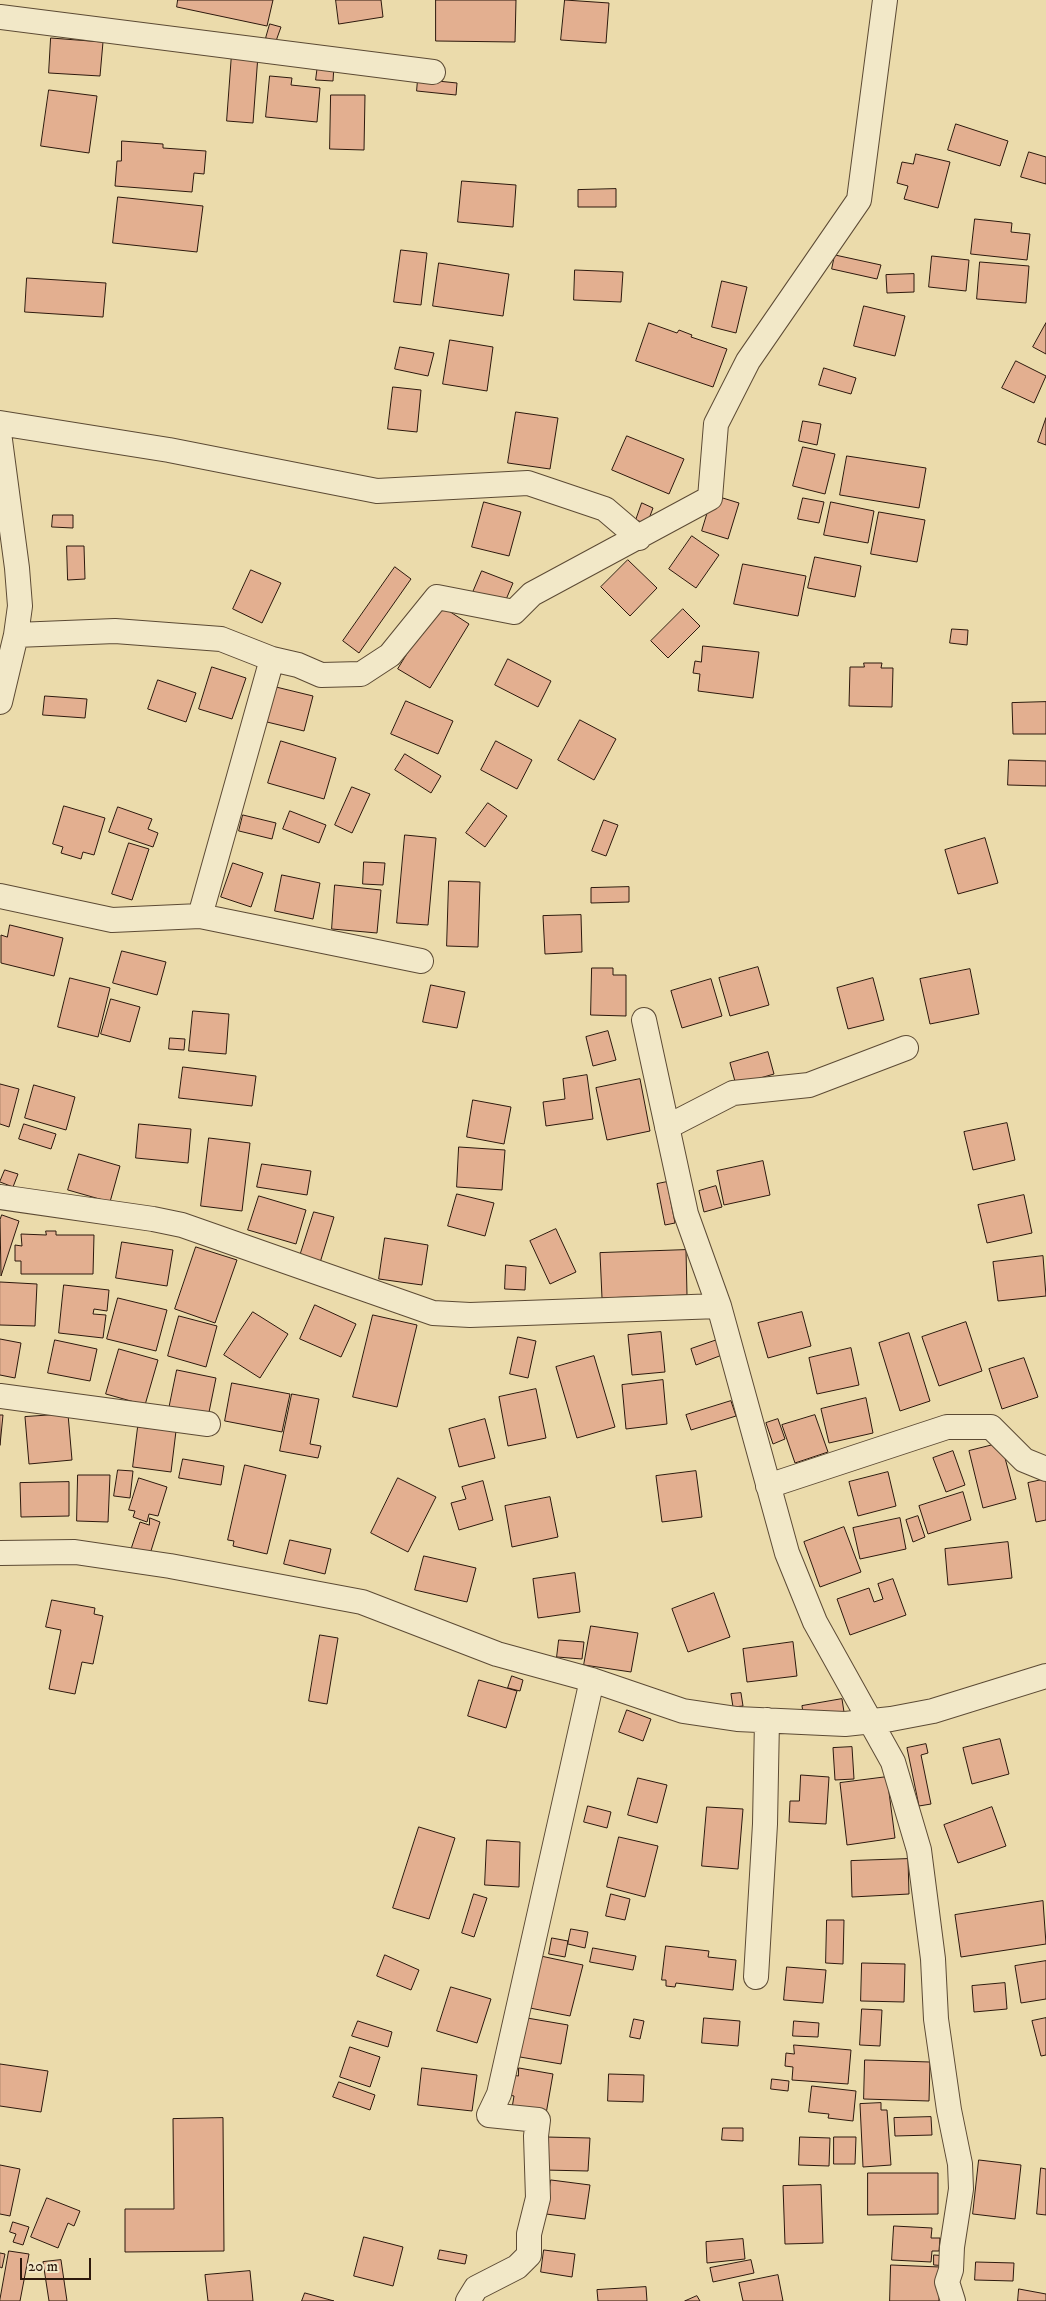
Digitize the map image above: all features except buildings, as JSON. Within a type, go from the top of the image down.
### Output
[{"type":"street","points":[[16,635],[115,632],[221,639],[272,659],[298,665],[321,675],[361,674],[390,655],[437,596],[514,612],[532,594],[604,554],[639,538],[710,498],[716,424],[724,408],[748,361],[859,200],[885,0]]},
{"type":"street","points":[[0,17],[433,72]]},
{"type":"street","points":[[0,423],[169,450],[376,491],[528,482],[605,509],[639,538]]},
{"type":"street","points":[[0,440],[9,567],[20,606],[16,635],[0,702]]},
{"type":"street","points":[[200,916],[272,659]]},
{"type":"street","points":[[0,896],[112,920],[200,916],[421,961]]},
{"type":"street","points":[[644,1020],[686,1214],[719,1306],[788,1553],[814,1622],[893,1762],[919,1850],[934,1959],[936,2019],[949,2110],[960,2164],[961,2189],[952,2247],[951,2270],[947,2282],[953,2301]]},
{"type":"street","points":[[666,1127],[733,1093],[809,1085],[906,1048]]},
{"type":"street","points":[[0,1197],[182,1225],[433,1313],[470,1315],[719,1306]]},
{"type":"street","points":[[0,1396],[208,1424]]},
{"type":"street","points":[[768,1486],[947,1426],[991,1427],[1024,1460],[1046,1469]]},
{"type":"street","points":[[0,1553],[75,1552],[170,1566],[362,1602],[497,1654],[592,1680],[683,1712],[737,1719],[845,1724],[870,1721],[933,1711],[1046,1676]]},
{"type":"street","points":[[468,2301],[476,2288],[517,2267],[529,2255],[529,2234],[538,2198],[536,2136],[538,2120],[489,2115],[499,2094],[592,1680]]},
{"type":"street","points":[[756,1977],[765,1824],[767,1720]]}]
